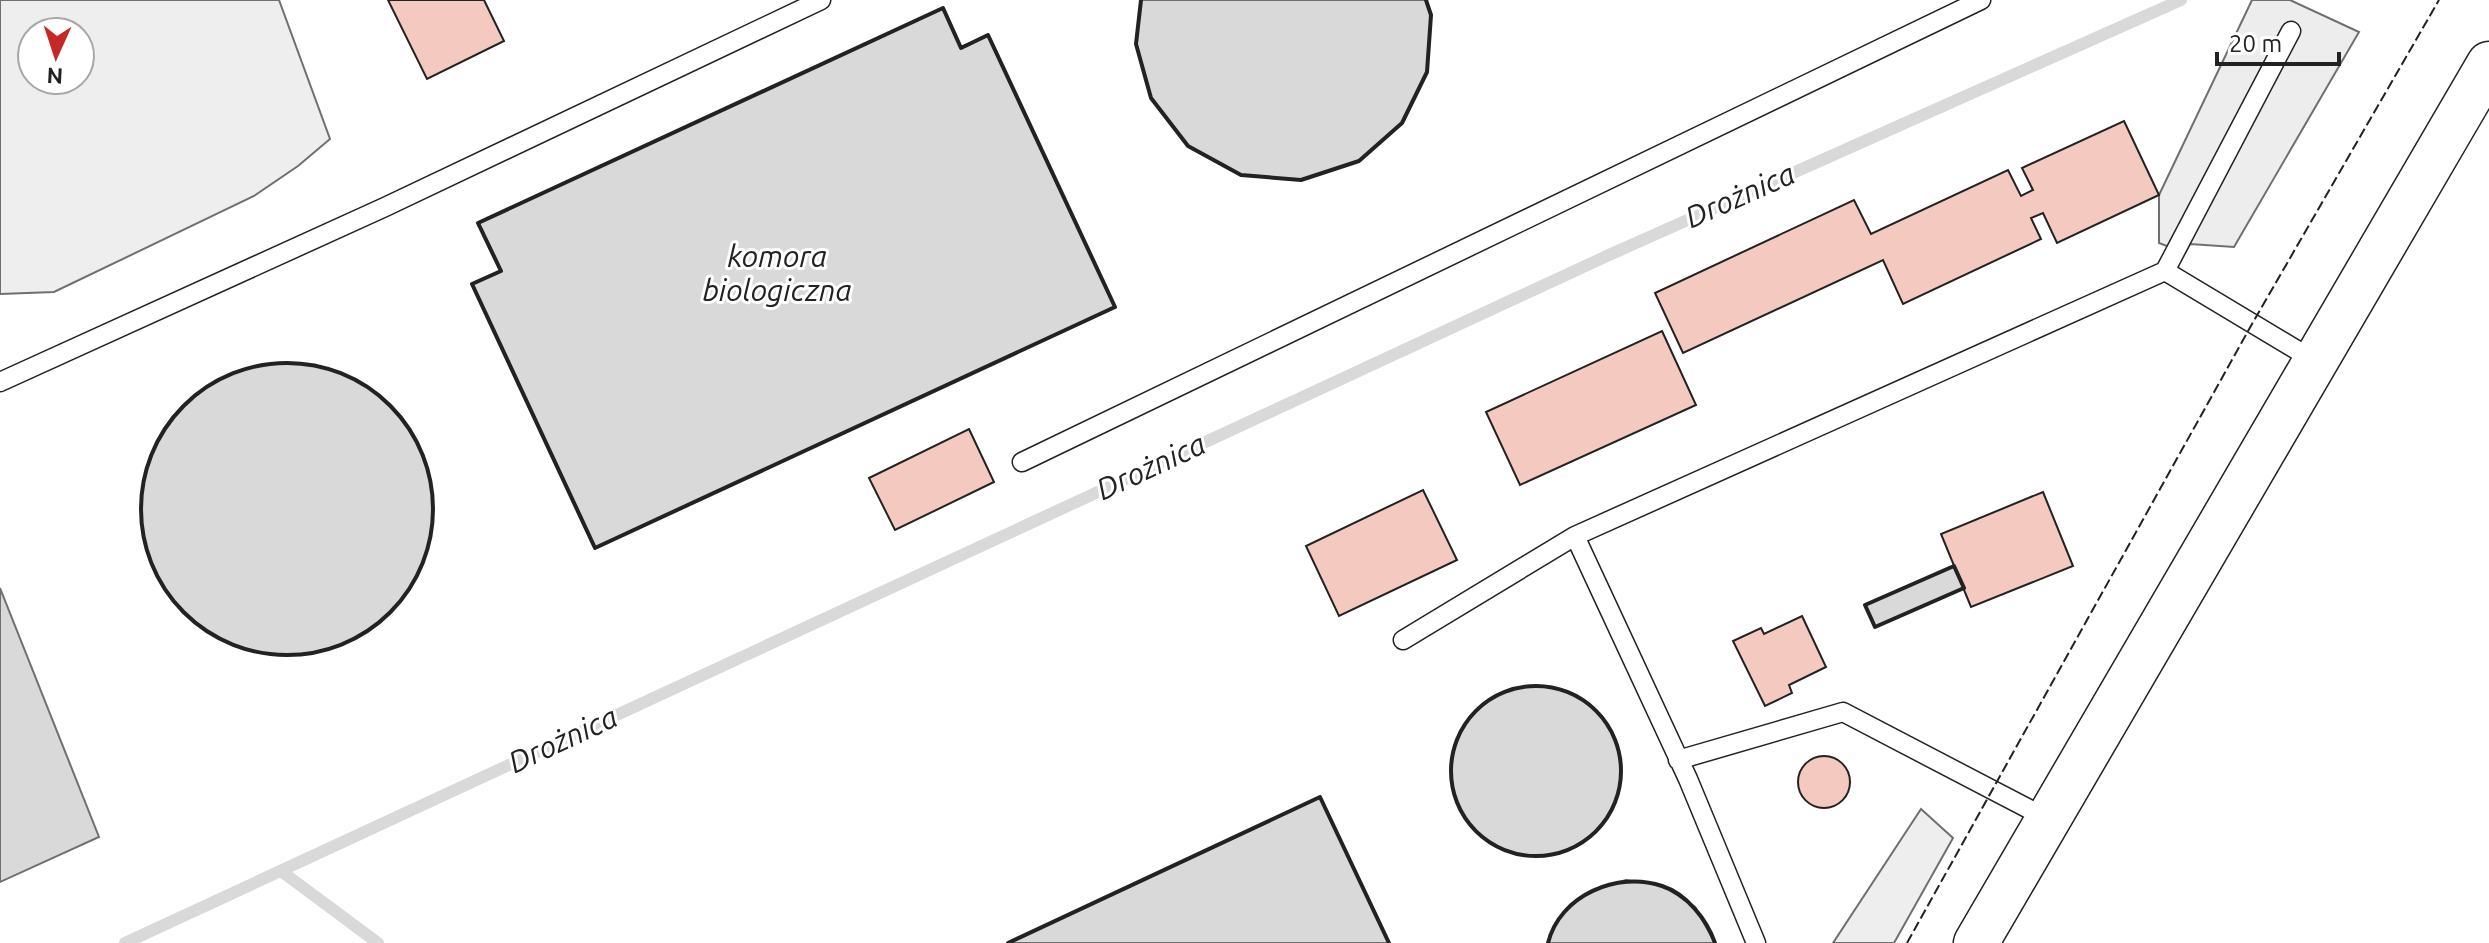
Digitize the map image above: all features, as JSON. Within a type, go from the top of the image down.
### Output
[{"type":"main road","points":[[1976,943],[2489,64]]},
{"type":"lane","points":[[0,382],[385,207],[821,0]]},
{"type":"lane","points":[[1022,462],[1981,0]]},
{"type":"lane","points":[[1403,640],[1575,536],[2165,271],[2291,31]]},
{"type":"lane","points":[[2165,271],[2315,361]]},
{"type":"lane","points":[[1575,536],[1678,760],[1756,943]]},
{"type":"lane","points":[[1678,760],[1843,712],[2048,819]]},
{"type":"shaded area","points":[[0,0],[279,0],[330,139],[254,196],[54,292],[0,294]]},
{"type":"shaded area","points":[[2252,0],[2290,0],[2359,32],[2234,247],[2190,244],[2185,253],[2159,243],[2159,195]]},
{"type":"shaded area","points":[[1921,809],[1953,838],[1894,943],[1833,943]]},
{"type":"water","points":[[1141,0],[1426,0],[1431,15],[1427,72],[1402,123],[1359,161],[1301,180],[1241,175],[1188,146],[1151,98],[1136,44]]},
{"type":"water","name":"komora biologiczna","points":[[943,8],[961,47],[988,35],[1115,307],[595,548],[472,284],[501,271],[478,223]]},
{"type":"water","points":[[287,363],[329,369],[356,380],[380,396],[400,416],[416,440],[427,467],[433,509],[427,551],[416,578],[400,602],[380,622],[356,638],[329,649],[287,655],[245,649],[218,638],[194,622],[174,602],[158,578],[147,551],[141,509],[147,467],[158,440],[174,416],[194,396],[218,380],[245,369]]},
{"type":"water","points":[[1954,566],[1964,588],[1875,627],[1865,605]]},
{"type":"water","points":[[0,588],[99,837],[0,882]]},
{"type":"water","points":[[1536,686],[1569,692],[1596,711],[1615,738],[1621,771],[1615,804],[1596,831],[1569,850],[1536,856],[1503,850],[1476,831],[1457,804],[1451,771],[1457,738],[1476,711],[1503,692]]},
{"type":"water","points":[[1320,797],[1389,943],[1008,943]]},
{"type":"water","points":[[1626,880],[1664,886],[1695,907],[1715,943],[1548,943],[1560,917],[1577,900]]},
{"type":"building","points":[[388,0],[484,0],[504,41],[427,79]]},
{"type":"building","points":[[2124,121],[2159,195],[2057,243],[2043,213],[2031,218],[2041,239],[1903,304],[1883,260],[1683,353],[1655,293],[1854,200],[1871,234],[2008,170],[2021,196],[2033,190],[2022,168]]},
{"type":"building","points":[[1662,331],[1696,405],[1520,485],[1486,412]]},
{"type":"building","points":[[969,429],[994,482],[895,530],[869,478]]},
{"type":"building","points":[[1423,490],[1457,560],[1339,616],[1306,546]]},
{"type":"building","points":[[2043,492],[2073,566],[1971,607],[1941,534]]},
{"type":"building","points":[[1802,616],[1826,667],[1789,685],[1792,693],[1765,706],[1733,641],[1761,628],[1764,634]]},
{"type":"building","points":[[1824,756],[1842,764],[1850,782],[1842,800],[1824,808],[1806,800],[1798,782],[1806,764]]},
{"type":"waterway","name":"Drożnica","points":[[125,943],[1609,255],[2181,0]]},
{"type":"waterway","points":[[281,871],[378,943]]},
{"type":"fence","points":[[1907,943],[2252,324],[2439,0]]},
{"type":"wall","points":[[1141,0],[1136,44],[1151,98],[1188,146],[1241,175],[1301,180],[1359,161],[1402,123],[1427,72],[1431,15],[1426,0]]},
{"type":"wall","points":[[943,8],[961,48],[988,35],[1115,307],[595,548],[472,284],[501,271],[478,223],[943,8]]},
{"type":"wall","points":[[287,363],[329,369],[356,380],[380,396],[400,416],[416,440],[427,467],[433,509],[427,551],[416,578],[400,602],[380,622],[356,638],[329,649],[287,655],[245,649],[218,638],[194,622],[174,602],[158,578],[147,551],[141,509],[147,467],[158,440],[174,416],[194,396],[218,380],[245,369],[287,363]]},
{"type":"wall","points":[[1954,566],[1964,588],[1875,627],[1865,605],[1954,566]]},
{"type":"wall","points":[[1536,686],[1569,692],[1596,711],[1615,738],[1621,771],[1615,804],[1596,831],[1569,850],[1536,856],[1503,850],[1476,831],[1457,804],[1451,771],[1457,738],[1476,711],[1503,692],[1536,686]]},
{"type":"wall","points":[[1008,943],[1320,797],[1389,943]]},
{"type":"wall","points":[[1548,943],[1554,926],[1577,900],[1609,885],[1627,882],[1662,886],[1680,895],[1701,917],[1715,943]]}]
